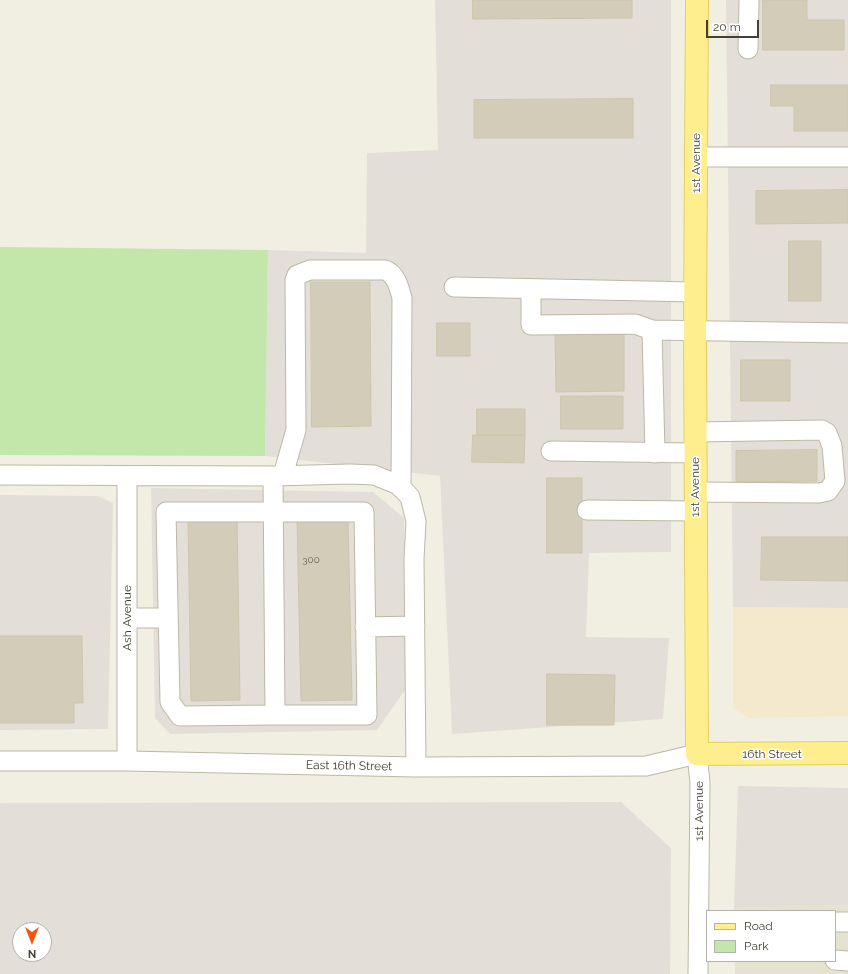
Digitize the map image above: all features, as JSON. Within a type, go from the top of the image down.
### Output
[{"type":"main road","name":"1st Avenue","points":[[697,0],[695,292],[697,754]]},
{"type":"main road","name":"16th Street","points":[[697,754],[848,753]]},
{"type":"street","points":[[748,49],[749,0]]},
{"type":"street","points":[[696,157],[848,157]]},
{"type":"street","points":[[275,715],[274,512],[278,475],[296,430],[295,280],[297,275],[310,270],[385,270],[394,276],[398,284],[402,298],[401,488]]},
{"type":"street","points":[[454,287],[695,292]]},
{"type":"street","points":[[530,289],[531,326],[635,324],[652,330],[848,333]]},
{"type":"street","points":[[652,330],[655,453]]},
{"type":"street","points":[[551,451],[655,453],[696,442],[822,430],[827,433],[832,446],[835,481],[828,491],[819,493],[587,510]]},
{"type":"street","points":[[0,475],[374,475],[399,485],[410,497],[416,521],[414,559],[416,767]]},
{"type":"street","name":"Ash Avenue","points":[[127,476],[127,761]]},
{"type":"street","points":[[166,512],[364,512],[367,715],[180,716],[170,702],[168,618],[166,512]]},
{"type":"street","points":[[127,618],[168,618]]},
{"type":"street","points":[[366,627],[415,626]]},
{"type":"street","name":"East 16th Street","points":[[0,761],[127,761],[416,767],[646,766],[697,754]]},
{"type":"street","name":"1st Avenue","points":[[697,754],[700,784],[698,974]]},
{"type":"street","points":[[836,922],[848,922]]},
{"type":"street","points":[[836,960],[848,961]]},
{"type":"shaded area","points":[[435,0],[671,0],[671,552],[589,553],[586,637],[669,638],[663,719],[452,734],[440,476],[265,456],[268,250],[366,253],[367,153],[438,150]]},
{"type":"shaded area","points":[[726,0],[848,0],[848,608],[733,607]]},
{"type":"shaded area","points":[[151,488],[373,492],[404,518],[407,687],[377,730],[170,734],[155,718]]},
{"type":"shaded area","points":[[0,495],[98,496],[113,503],[108,729],[0,730]]},
{"type":"shaded area","points":[[733,607],[848,608],[848,716],[749,718],[733,708]]},
{"type":"shaded area","points":[[738,786],[848,788],[848,905],[734,908]]},
{"type":"shaded area","points":[[621,802],[671,848],[670,974],[0,974],[0,803]]},
{"type":"shaded area","points":[[848,905],[848,974],[735,974],[735,962],[836,962],[836,910],[734,910],[734,908]]},
{"type":"green space","points":[[0,247],[268,250],[265,456],[0,455]]},
{"type":"building","points":[[473,0],[632,0],[632,18],[473,19]]},
{"type":"building","points":[[763,0],[807,0],[807,20],[844,20],[844,50],[763,50]]},
{"type":"building","points":[[771,85],[848,85],[848,131],[794,131],[794,106],[771,106]]},
{"type":"building","points":[[633,99],[633,138],[474,138],[474,100]]},
{"type":"building","points":[[848,190],[848,223],[756,224],[756,191]]},
{"type":"building","points":[[789,241],[821,241],[821,301],[789,301]]},
{"type":"building","points":[[311,282],[370,282],[371,426],[312,427]]},
{"type":"building","points":[[437,323],[470,323],[470,356],[437,356]]},
{"type":"building","points":[[624,332],[624,391],[556,392],[555,333]]},
{"type":"building","points":[[741,360],[790,360],[790,401],[741,401]]},
{"type":"building","points":[[561,396],[623,396],[623,429],[561,429]]},
{"type":"building","points":[[477,409],[525,409],[525,435],[477,435]]},
{"type":"building","points":[[473,435],[525,435],[524,463],[472,462]]},
{"type":"building","points":[[817,450],[817,481],[736,482],[736,451]]},
{"type":"building","points":[[547,478],[582,478],[582,553],[547,553]]},
{"type":"building","points":[[237,519],[240,700],[191,701],[188,520]]},
{"type":"building","points":[[348,520],[352,700],[301,701],[297,521]]},
{"type":"building","points":[[762,537],[848,537],[848,581],[761,580]]},
{"type":"building","points":[[0,636],[82,636],[83,703],[74,703],[74,723],[0,723]]},
{"type":"building","points":[[547,674],[615,675],[614,725],[547,725]]}]
